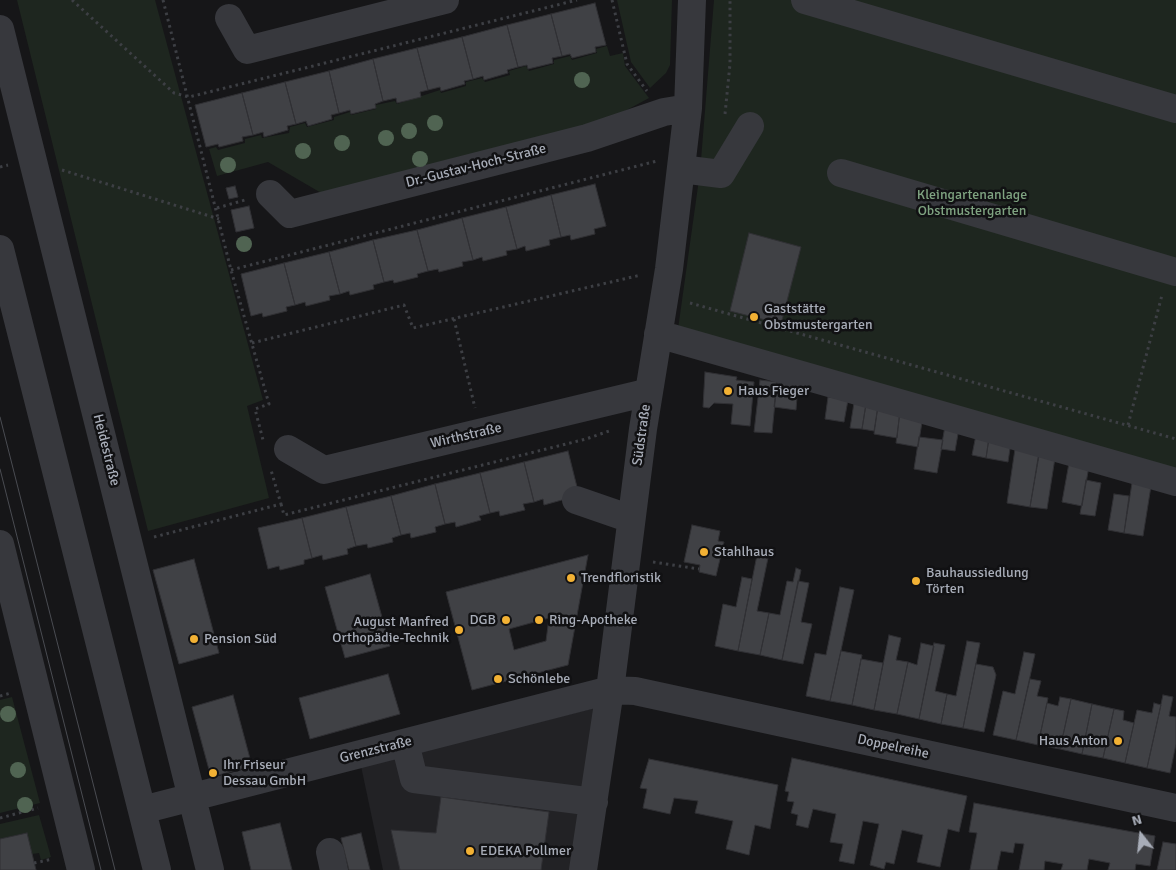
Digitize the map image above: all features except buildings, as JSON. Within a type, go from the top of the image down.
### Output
[{"type":"street","points":[[229,18],[247,50],[445,0]]},
{"type":"street","name":"Südstraße","points":[[583,870],[610,690],[643,429],[666,281],[681,162],[676,110],[692,0]]},
{"type":"street","points":[[805,0],[1176,109]]},
{"type":"street","name":"Heidestraße","points":[[0,29],[210,870]]},
{"type":"street","name":"Dr.-Gustav-Hoch-Straße","points":[[270,194],[290,214],[587,138],[676,110]]},
{"type":"street","points":[[681,162],[722,174],[750,126]]},
{"type":"street","points":[[840,173],[1172,271]]},
{"type":"street","points":[[0,249],[157,870]]},
{"type":"street","points":[[658,334],[1176,482]]},
{"type":"street","name":"Wirthstraße","points":[[274,454],[324,470],[648,392]]},
{"type":"street","points":[[576,500],[631,519]]},
{"type":"street","points":[[0,544],[82,870]]},
{"type":"street","name":"Grenzstraße","points":[[142,810],[610,690]]},
{"type":"street","name":"Doppelreihe","points":[[610,690],[635,691],[1176,808]]},
{"type":"street","points":[[406,743],[414,779],[594,802]]},
{"type":"path","points":[[72,0],[174,93],[189,97],[577,0]]},
{"type":"path","points":[[163,0],[189,97],[231,270],[269,404],[255,409],[274,454],[284,515],[586,439],[621,427],[643,429]]},
{"type":"path","points":[[612,0],[627,64],[676,110]]},
{"type":"path","points":[[730,0],[730,64],[724,124],[750,126]]},
{"type":"path","points":[[0,167],[33,160],[219,219]]},
{"type":"path","points":[[231,270],[681,162]]},
{"type":"path","points":[[1128,425],[1172,271]]},
{"type":"path","points":[[252,343],[404,305],[413,328],[666,281],[708,309],[753,318],[1176,439]]},
{"type":"path","points":[[454,319],[480,433]]},
{"type":"path","points":[[129,544],[281,504]]},
{"type":"path","points":[[626,558],[699,569]]},
{"type":"path","points":[[0,818],[64,801]]},
{"type":"shaded area","points":[[595,708],[571,870],[383,870],[361,766]]},
{"type":"green space","points":[[17,0],[155,0],[263,400],[247,406],[269,498],[148,531]]},
{"type":"green space","points":[[617,0],[672,0],[670,65],[666,73],[650,88],[631,62]]},
{"type":"green space","name":"Kleingartenanlage Obstmustergarten","points":[[714,0],[1176,0],[1176,472],[678,329],[700,172]]},
{"type":"green space","points":[[607,46],[610,56],[623,53],[625,66],[649,98],[586,132],[323,194],[268,162],[217,176],[209,149],[216,147],[218,150],[245,143],[245,139],[261,135],[262,138],[289,133],[290,127],[305,123],[307,127],[334,120],[334,117],[350,112],[351,115],[376,109],[376,105],[395,101],[397,104],[440,90],[441,93],[466,86],[466,82],[482,78],[485,82],[510,75],[509,71],[526,66],[529,71],[554,64],[554,60],[570,56],[572,60],[597,53],[596,49]]},
{"type":"green space","points":[[12,697],[40,803],[0,813],[0,700]]},
{"type":"green space","points":[[39,815],[51,857],[41,860],[39,853],[32,854],[26,833],[0,839],[0,824]]},
{"type":"tram line","points":[[0,417],[115,870]]},
{"type":"tram line","points":[[0,469],[101,870]]},
{"type":"place","name":"Gaststätte Obstmustergarten","points":[[754,317]]},
{"type":"place","name":"Haus Fieger","points":[[728,391]]},
{"type":"place","name":"Stahlhaus","points":[[704,552]]},
{"type":"place","name":"Trendfloristik","points":[[571,578]]},
{"type":"place","name":"Bauhaussiedlung Törten","points":[[916,581]]},
{"type":"place","name":"DGB","points":[[506,620]]},
{"type":"place","name":"Ring-Apotheke","points":[[539,620]]},
{"type":"place","name":"August Manfred Orthopädie-Technik","points":[[459,630]]},
{"type":"place","name":"Pension Süd","points":[[194,639]]},
{"type":"place","name":"Schönlebe","points":[[498,679]]},
{"type":"place","name":"Haus Anton","points":[[1118,741]]},
{"type":"place","name":"Ihr Friseur Dessau GmbH","points":[[213,773]]},
{"type":"place","name":"EDEKA Pollmer","points":[[470,851]]}]
